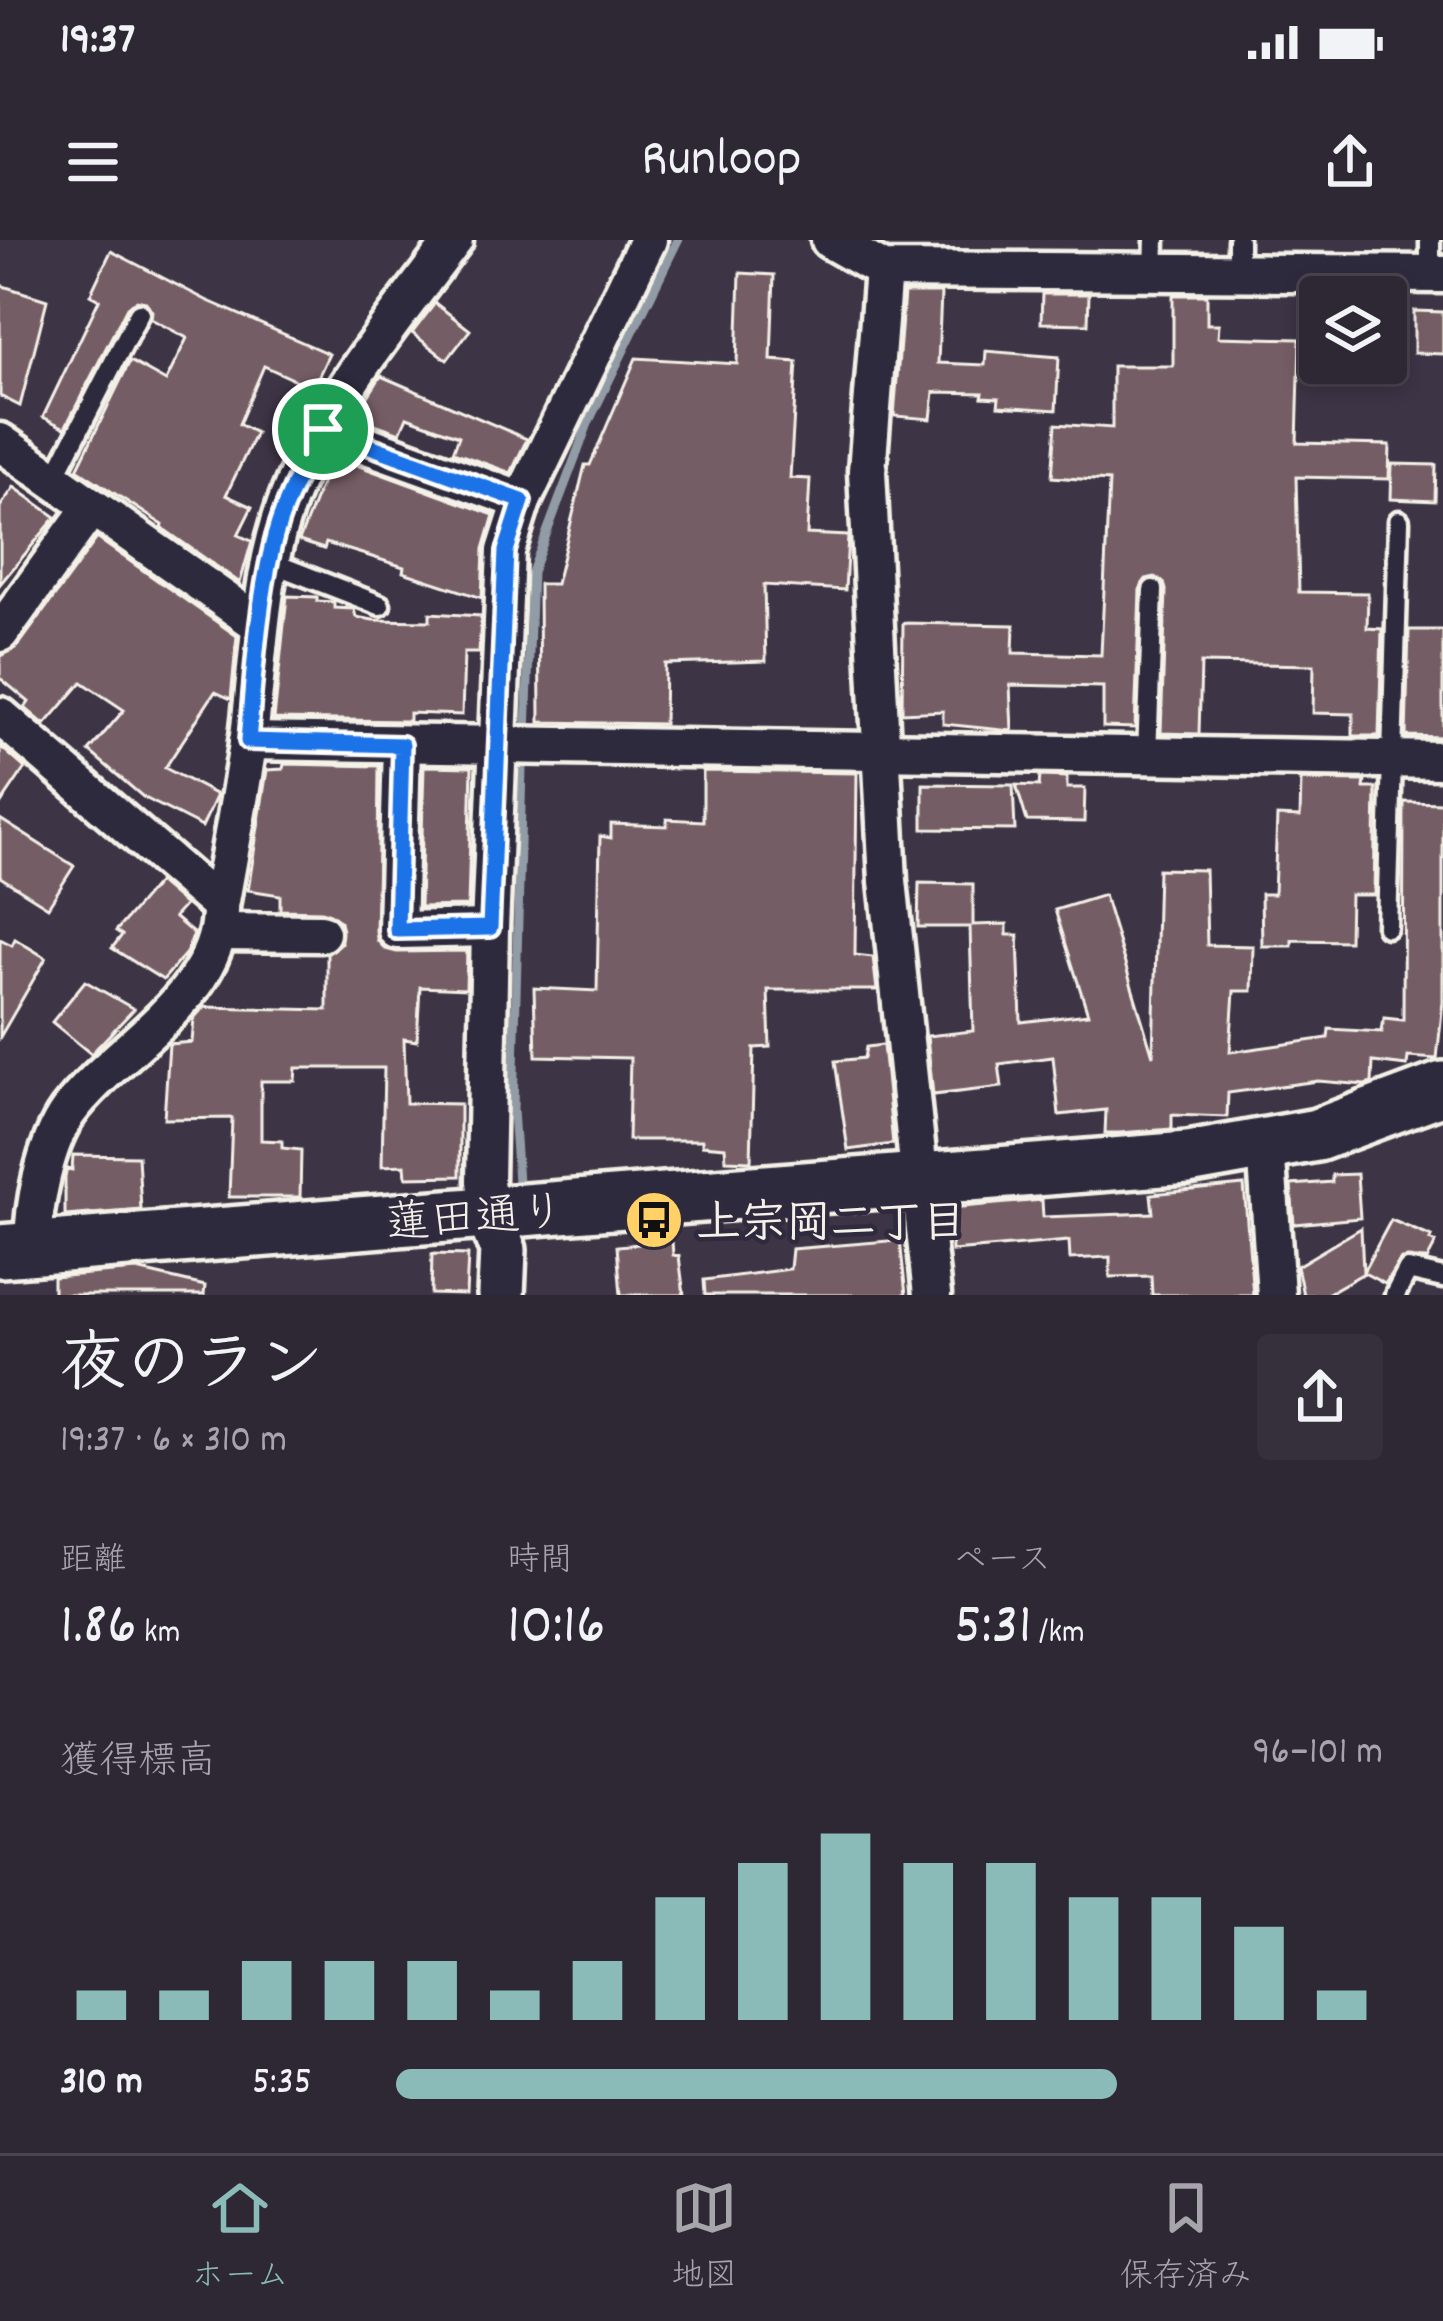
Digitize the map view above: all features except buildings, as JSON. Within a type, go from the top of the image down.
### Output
[{"type":"main road","name":"蓮田通り","points":[[16,1248],[1188,1158],[1317,1135],[1443,1088]]},
{"type":"street","points":[[16,1248],[65,1116],[184,996],[212,955],[248,741],[269,562],[294,483],[363,362],[454,240]]},
{"type":"street","points":[[501,1295],[503,1250],[489,1215],[485,1181],[506,551],[522,501],[648,240]]},
{"type":"street","points":[[830,240],[882,258],[1154,255],[1434,263]]},
{"type":"street","points":[[882,258],[867,471],[888,881],[932,1295]]},
{"type":"street","points":[[323,429],[522,501]]},
{"type":"street","points":[[0,442],[259,624]]},
{"type":"street","points":[[0,633],[90,509]]},
{"type":"street","points":[[0,716],[219,919],[321,933]]},
{"type":"street","points":[[248,741],[1443,760]]},
{"type":"street","points":[[402,745],[397,930],[490,928]]},
{"type":"street","points":[[1266,1145],[1276,1295]]},
{"type":"lane","points":[[53,480],[139,313]]},
{"type":"lane","points":[[1387,927],[1399,521]]},
{"type":"lane","points":[[269,562],[380,605]]},
{"type":"lane","points":[[1147,756],[1153,590]]},
{"type":"lane","points":[[1395,1295],[1408,1270],[1443,1278]]},
{"type":"waterway","points":[[526,734],[532,572],[589,421],[678,240]]},
{"type":"waterway","points":[[518,1182],[513,1110],[522,768]]},
{"type":"place","name":"上宗岡二丁目","points":[[654,1220]]},
{"type":"route","points":[[323,429],[522,501],[506,551],[490,928],[397,930],[402,745],[248,741],[272,545],[294,483],[323,429]]}]
